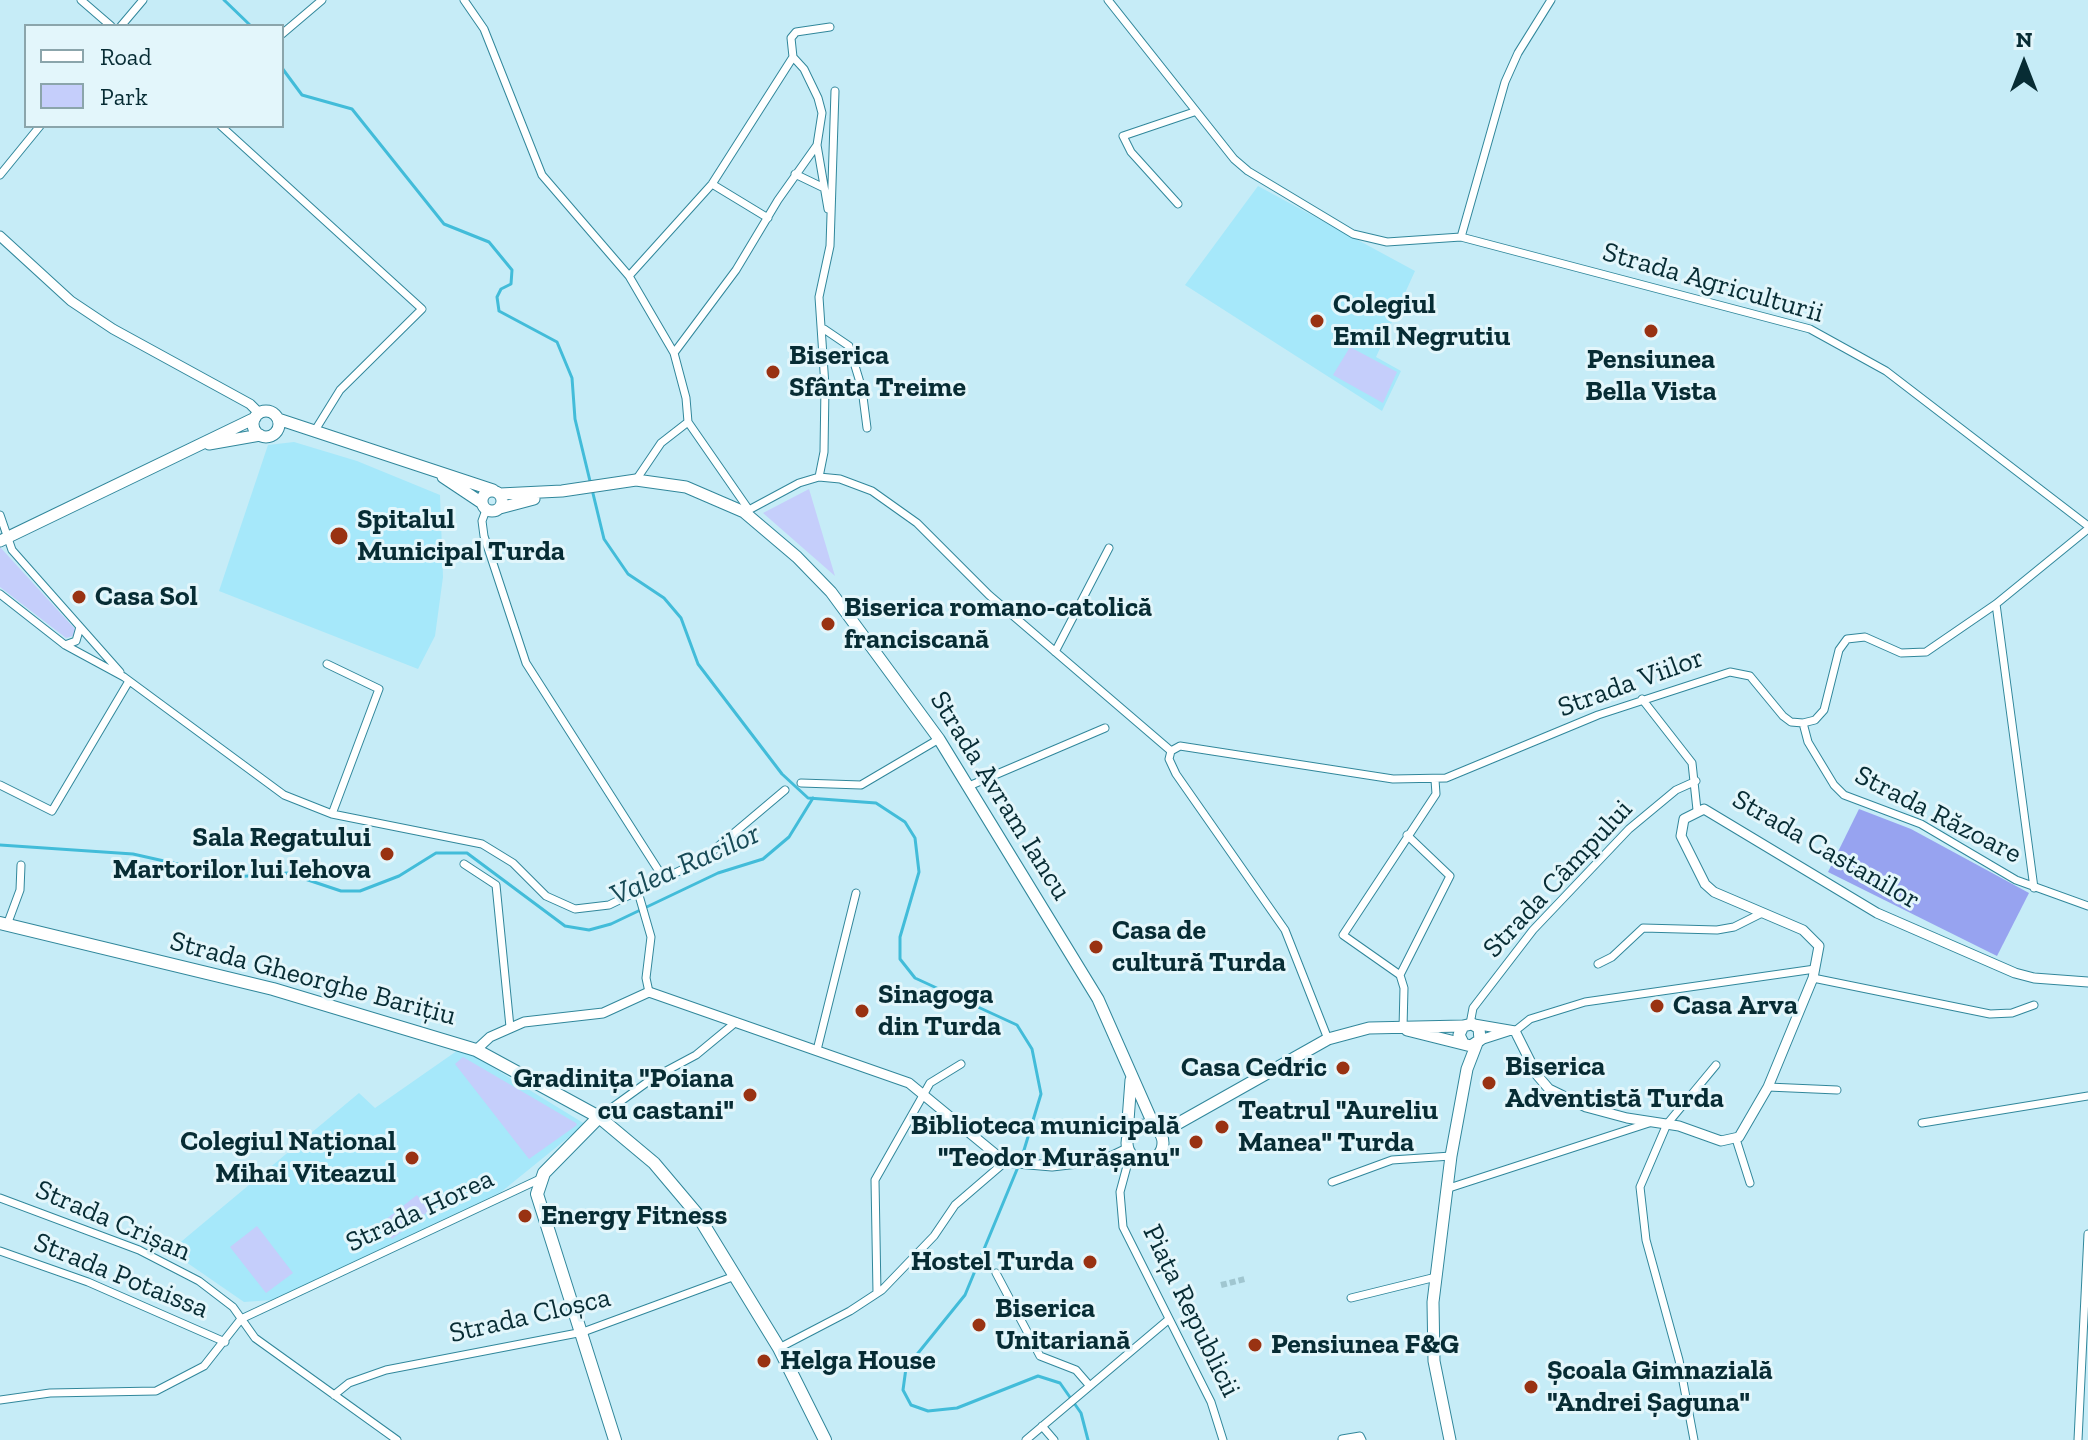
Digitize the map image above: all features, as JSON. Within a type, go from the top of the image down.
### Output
[{"type":"main road","points":[[3,540],[266,411],[278,419],[316,433],[496,492],[503,501],[500,508]]},
{"type":"main road","points":[[257,416],[255,430],[260,435]]},
{"type":"main road","points":[[277,432],[278,419]]},
{"type":"main road","points":[[200,446],[269,436],[277,432],[316,433]]},
{"type":"main road","points":[[439,474],[493,512],[562,491]]},
{"type":"main road","name":"Strada Avram Iancu","points":[[562,491],[636,480],[694,489],[746,511],[831,592],[939,739],[969,786],[1098,999],[1158,1131]]},
{"type":"main road","points":[[484,506],[485,493],[562,491]]},
{"type":"main road","name":"Strada Gheorghe Barițiu","points":[[3,924],[273,989],[476,1050],[599,1117],[656,1164],[697,1214],[779,1348],[825,1440]]},
{"type":"main road","points":[[1158,1131],[1163,1147],[1155,1158],[1142,1161],[1128,1147],[1139,1125],[1158,1131],[1328,1039],[1369,1028],[1469,1024],[1480,1031],[1467,1069],[1451,1156],[1436,1277],[1434,1361],[1450,1440]]},
{"type":"main road","points":[[1462,1041],[1459,1032],[1469,1024]]},
{"type":"main road","points":[[1403,1028],[1423,1036],[1462,1041],[1471,1046],[1478,1041]]},
{"type":"main road","name":"Strada Avram Iancu","points":[[1128,1147],[1130,1071]]},
{"type":"main road","name":"Strada Horea","points":[[540,1179],[599,1117]]},
{"type":"main road","points":[[540,1179],[538,1204],[583,1332],[615,1440]]},
{"type":"street","points":[[81,0],[109,24]]},
{"type":"street","points":[[123,24],[143,0]]},
{"type":"street","points":[[284,32],[322,0]]},
{"type":"street","points":[[464,0],[484,29],[542,175],[629,276],[674,353],[686,398],[688,422],[746,511],[799,483],[819,477],[856,483],[917,523],[989,595],[1171,751],[1169,759],[1176,774],[1285,930],[1328,1039]]},
{"type":"street","name":"Strada Agriculturii","points":[[1108,0],[1194,112],[1248,171],[1353,234],[1387,242],[1461,237],[1810,329],[1886,371],[2088,528]]},
{"type":"street","points":[[1461,237],[1505,82],[1518,53],[1551,0]]},
{"type":"street","points":[[830,27],[796,32],[790,46],[793,57],[804,69],[818,98],[822,113],[817,145],[829,202],[828,220],[832,222]]},
{"type":"street","points":[[629,276],[712,184],[793,57]]},
{"type":"street","points":[[819,477],[824,452],[824,329],[819,297],[832,222],[835,91]]},
{"type":"street","points":[[1178,204],[1131,152],[1123,136],[1194,112]]},
{"type":"street","points":[[0,175],[38,128]]},
{"type":"street","points":[[223,128],[422,309],[340,390],[316,433]]},
{"type":"street","points":[[674,353],[736,270],[795,174],[817,145]]},
{"type":"street","points":[[795,174],[811,178],[824,188]]},
{"type":"street","points":[[712,184],[768,218]]},
{"type":"street","points":[[0,236],[71,301],[102,322],[247,402],[257,416]]},
{"type":"street","points":[[824,329],[849,346],[862,389],[867,428]]},
{"type":"street","points":[[636,480],[661,443],[688,422]]},
{"type":"street","points":[[484,506],[484,536],[529,671],[664,879]]},
{"type":"street","points":[[0,515],[3,540],[126,679]]},
{"type":"street","points":[[1803,723],[1815,720],[1824,710],[1839,650],[1847,639],[1856,635],[1865,637],[1901,653],[1914,655],[1940,645],[1996,604],[2088,528]]},
{"type":"street","points":[[1055,652],[1109,548]]},
{"type":"street","points":[[0,594],[65,645],[126,679],[268,785],[332,814],[482,844],[513,863],[546,896],[575,909],[609,905],[702,860],[785,790]]},
{"type":"street","points":[[1996,604],[2034,888]]},
{"type":"street","points":[[65,645],[76,641],[80,627]]},
{"type":"street","points":[[327,664],[379,689],[332,814]]},
{"type":"street","name":"Strada Viilor","points":[[1171,751],[1180,746],[1370,776],[1435,780],[1463,773],[1642,699],[1718,674],[1739,672],[1750,676],[1763,688],[1783,716],[1791,722],[1803,723]]},
{"type":"street","points":[[0,785],[52,811],[126,679]]},
{"type":"street","points":[[1642,699],[1652,716],[1686,754],[1696,781],[1697,810]]},
{"type":"street","name":"Strada Răzoare","points":[[1803,723],[1808,742],[1834,785],[1844,795],[1921,824],[2034,888],[2088,906]]},
{"type":"street","points":[[969,786],[1105,728]]},
{"type":"street","points":[[801,783],[861,785],[939,739]]},
{"type":"street","points":[[1400,975],[1343,935],[1436,794],[1435,780]]},
{"type":"street","name":"Strada Câmpului","points":[[1469,1024],[1473,1008],[1533,930],[1629,829],[1676,790],[1696,781]]},
{"type":"street","name":"Strada Castanilor","points":[[1814,974],[1819,956],[1816,939],[1803,930],[1714,892],[1697,874],[1681,836],[1684,819],[1697,810],[1711,811],[1877,913],[2015,973],[2034,978],[2088,982]]},
{"type":"street","points":[[1403,1028],[1405,999],[1400,975],[1450,876],[1407,835]]},
{"type":"street","points":[[464,864],[496,885],[510,1027]]},
{"type":"street","points":[[3,924],[20,890],[21,865]]},
{"type":"street","points":[[638,892],[651,937],[646,978],[649,992]]},
{"type":"street","points":[[817,1050],[856,893]]},
{"type":"street","points":[[1598,964],[1612,957],[1643,928],[1717,930],[1734,927],[1762,913]]},
{"type":"street","points":[[1515,1031],[1537,1075],[1549,1089],[1586,1107],[1667,1124],[1709,1139],[1730,1142],[1747,1128],[1768,1087],[1814,974]]},
{"type":"street","points":[[1478,1041],[1500,1032],[1515,1031],[1530,1019],[1585,1002],[1814,974],[1990,1014],[2012,1013],[2034,1005]]},
{"type":"street","points":[[476,1050],[490,1037],[524,1022],[603,1013],[649,992],[909,1083],[1008,1163],[1029,1165],[1104,1160],[1128,1147]]},
{"type":"street","points":[[599,1117],[653,1078],[696,1055],[736,1022]]},
{"type":"street","points":[[1469,1024],[1515,1031]]},
{"type":"street","points":[[877,1293],[874,1186],[930,1083],[961,1064]]},
{"type":"street","points":[[1694,1440],[1682,1370],[1646,1240],[1639,1197],[1647,1166],[1667,1124],[1716,1065]]},
{"type":"street","points":[[1768,1087],[1837,1090]]},
{"type":"street","points":[[1922,1123],[2088,1096]]},
{"type":"street","points":[[1446,1189],[1652,1122]]},
{"type":"street","points":[[1736,1139],[1750,1183]]},
{"type":"street","name":"Piața Republicii","points":[[1128,1147],[1121,1179],[1120,1215],[1128,1239],[1211,1402],[1223,1440]]},
{"type":"street","points":[[1332,1182],[1392,1160],[1451,1156]]},
{"type":"street","points":[[779,1348],[877,1293],[934,1236],[955,1205],[1008,1163]]},
{"type":"street","name":"Strada Horea","points":[[241,1319],[540,1179]]},
{"type":"street","name":"Strada Crișan","points":[[0,1198],[167,1263],[220,1296],[255,1338],[397,1440]]},
{"type":"street","points":[[2078,1440],[2088,1234]]},
{"type":"street","name":"Strada Potaissa","points":[[0,1251],[88,1282],[225,1342]]},
{"type":"street","points":[[876,1268],[897,1274]]},
{"type":"street","points":[[996,1273],[1040,1356],[1076,1370],[1087,1388]]},
{"type":"street","name":"Strada Cloșca","points":[[334,1395],[349,1383],[386,1370],[583,1332],[735,1276]]},
{"type":"street","points":[[1351,1298],[1436,1277]]},
{"type":"street","points":[[0,1400],[50,1393],[127,1394],[156,1391],[204,1366],[241,1319]]},
{"type":"street","points":[[1026,1440],[1168,1320]]},
{"type":"street","points":[[1042,1426],[1054,1440]]},
{"type":"street","points":[[1342,1439],[1360,1436],[1362,1440]]},
{"type":"shaded area","name":"Colegiul Emil Negrutiu","points":[[1258,186],[1415,271],[1376,357],[1401,371],[1382,411],[1185,285]]},
{"type":"shaded area","name":"Spitalul Municipal Turda","points":[[294,442],[357,461],[440,495],[443,577],[435,636],[418,669],[219,591],[268,445]]},
{"type":"shaded area","points":[[1859,809],[1911,829],[2029,893],[1997,956],[1828,872]]},
{"type":"shaded area","name":"Colegiul Național Mihai Viteazul","points":[[461,1048],[585,1124],[501,1192],[272,1300],[244,1302],[170,1251],[359,1093],[375,1108]]},
{"type":"green space","points":[[1350,347],[1397,372],[1383,403],[1333,375]]},
{"type":"green space","points":[[809,489],[835,576],[763,513]]},
{"type":"green space","points":[[0,547],[75,629],[73,636],[66,638],[0,587]]},
{"type":"green space","points":[[463,1057],[577,1125],[529,1159],[455,1064]]},
{"type":"green space","points":[[417,1195],[429,1211],[392,1239],[380,1224]]},
{"type":"green space","points":[[257,1226],[293,1273],[266,1293],[230,1247]]},
{"type":"waterway","points":[[224,0],[249,24]]},
{"type":"waterway","points":[[284,71],[302,95],[352,109],[444,224],[489,242],[512,270],[511,284],[501,289],[497,297],[499,311],[557,342],[572,378],[575,419],[604,539],[628,574],[664,598],[681,618],[698,664],[782,774],[808,798],[876,803],[905,822],[915,838],[919,872],[900,937],[900,959],[915,978],[1017,1025],[1032,1049],[1041,1094],[1021,1160]]},
{"type":"waterway","name":"Valea Racilor","points":[[0,845],[133,854],[235,877],[287,873],[341,891],[360,891],[399,876],[436,853],[467,853],[565,926],[589,930],[611,924],[718,873],[763,859],[789,837],[813,798]]},
{"type":"waterway","name":"Valea Racilor","points":[[1018,1167],[965,1295],[906,1368],[903,1390],[911,1405],[928,1411],[957,1408],[1038,1376],[1060,1383],[1081,1413],[1088,1440]]},
{"type":"tunnel","points":[[1221,1285],[1245,1279]]},
{"type":"place","name":"Colegiul Emil Negrutiu","points":[[1317,321]]},
{"type":"place","name":"Pensiunea Bella Vista","points":[[1651,331]]},
{"type":"place","name":"Biserica Sfânta Treime","points":[[773,372]]},
{"type":"place","name":"Spitalul Municipal Turda","points":[[339,536]]},
{"type":"place","name":"Casa Sol","points":[[79,597]]},
{"type":"place","name":"Biserica romano-catolică franciscană","points":[[828,624]]},
{"type":"place","name":"Sala Regatului Martorilor lui Iehova","points":[[387,854]]},
{"type":"place","name":"Casa de cultură Turda","points":[[1096,947]]},
{"type":"place","name":"Casa Arva","points":[[1657,1006]]},
{"type":"place","name":"Sinagoga din Turda","points":[[862,1011]]},
{"type":"place","name":"Casa Cedric","points":[[1343,1068]]},
{"type":"place","name":"Biserica Adventistă Turda","points":[[1489,1083]]},
{"type":"place","name":"Gradinița \"Poiana cu castani\"","points":[[750,1095]]},
{"type":"place","name":"Teatrul \"Aureliu Manea\" Turda","points":[[1222,1127]]},
{"type":"place","name":"Biblioteca municipală \"Teodor Murășanu\"","points":[[1196,1142]]},
{"type":"place","name":"Colegiul Național Mihai Viteazul","points":[[412,1158]]},
{"type":"place","name":"Energy Fitness","points":[[525,1216]]},
{"type":"place","name":"Hostel Turda","points":[[1090,1262]]},
{"type":"place","name":"Biserica Unitariană","points":[[979,1325]]},
{"type":"place","name":"Pensiunea F&G","points":[[1255,1345]]},
{"type":"place","name":"Helga House","points":[[764,1361]]},
{"type":"place","name":"Școala Gimnazială \"Andrei Șaguna\"","points":[[1531,1387]]}]
